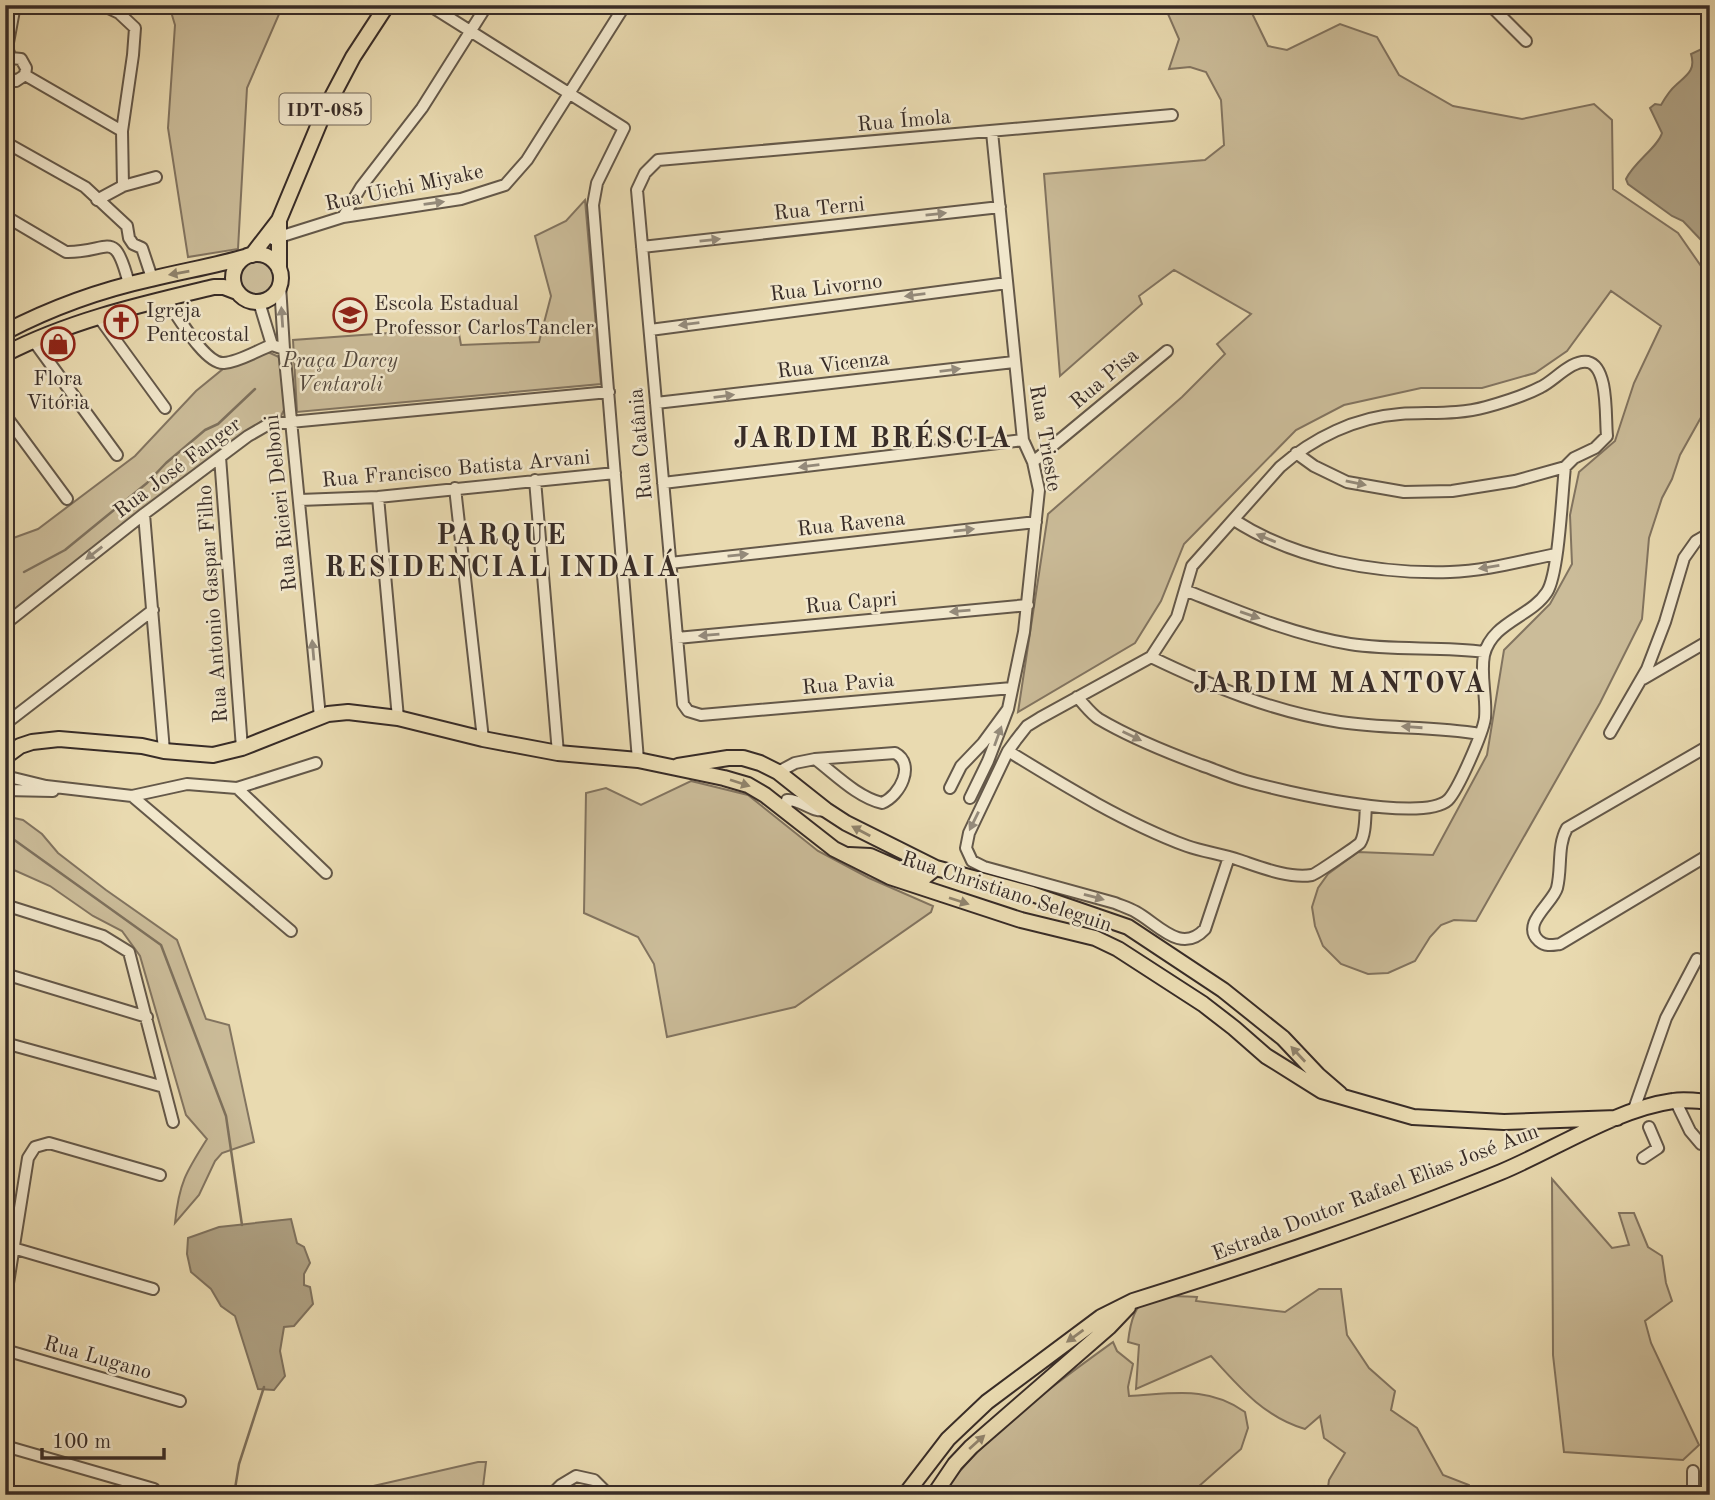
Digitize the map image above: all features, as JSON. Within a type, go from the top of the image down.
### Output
[{"type":"main road","name":"IDT-085","points":[[272,239],[324,112],[353,57],[387,5]]},
{"type":"main road","points":[[5,354],[33,340],[98,316],[214,287],[224,287],[237,292],[249,301],[259,302],[271,298],[280,285],[272,239],[235,269],[234,284],[237,292]]},
{"type":"main road","points":[[5,332],[56,309],[152,278],[197,270],[249,256],[268,257],[279,269]]},
{"type":"main road","name":"Rua Christiano Seleguin","points":[[5,757],[20,746],[47,739],[142,746],[164,751],[213,755],[242,748],[328,714],[348,712],[398,718],[483,739],[558,753],[638,760],[674,767],[748,785],[834,849],[907,884],[1020,920],[1096,938],[1178,987],[1276,1063],[1322,1091],[1413,1117],[1544,1122],[1617,1118]]},
{"type":"main road","points":[[674,767],[712,759],[736,758],[760,764],[778,772],[825,810],[883,843],[936,868],[1098,915],[1128,927],[1223,990],[1283,1038],[1318,1075],[1348,1100]]},
{"type":"main road","points":[[845,855],[870,856],[922,878],[936,868]]},
{"type":"main road","points":[[1150,969],[1164,958],[1173,955]]},
{"type":"main road","points":[[1178,987],[1190,987],[1205,997],[1220,995],[1223,990]]},
{"type":"main road","name":"Estrada Doutor Rafael Elias José Aun","points":[[905,1495],[948,1439],[967,1420],[1041,1360],[1101,1317],[1133,1301],[1357,1225],[1501,1172],[1633,1112],[1675,1100],[1710,1102]]},
{"type":"main road","points":[[1544,1122],[1553,1132],[1555,1147]]},
{"type":"main road","name":"Estrada Doutor Rafael Elias José Aun","points":[[933,1495],[971,1447],[1109,1327],[1133,1301]]},
{"type":"street","points":[[8,82],[19,80],[26,68],[24,62],[18,58],[8,61],[7,48],[15,5]]},
{"type":"street","points":[[102,5],[119,13],[135,29],[122,131],[123,186]]},
{"type":"street","points":[[429,5],[624,128],[597,183],[593,205],[638,760]]},
{"type":"street","points":[[342,217],[361,187],[422,108],[487,5]]},
{"type":"street","name":"Rua Uichi Miyake","points":[[272,239],[342,217],[461,200],[505,185],[527,160],[625,5]]},
{"type":"street","points":[[1490,5],[1526,41]]},
{"type":"street","points":[[24,75],[122,131]]},
{"type":"street","name":"Rua Ímola","points":[[645,173],[658,160],[1172,116]]},
{"type":"street","name":"Rua Trieste","points":[[970,798],[1008,709],[1028,605],[1039,490],[1033,462],[1023,440],[992,132]]},
{"type":"street","points":[[5,142],[85,187],[127,226],[133,244],[142,248],[152,278]]},
{"type":"street","name":"Rua Catânia","points":[[645,173],[637,190],[683,705],[688,711]]},
{"type":"street","points":[[97,200],[123,186],[156,177]]},
{"type":"street","name":"Rua Terni","points":[[642,247],[1000,207]]},
{"type":"street","points":[[5,216],[66,252],[100,247],[114,248],[121,254],[129,284]]},
{"type":"street","name":"Rua Livorno","points":[[650,330],[1007,283]]},
{"type":"street","name":"Rua Ricieri Delboni","points":[[280,285],[320,718]]},
{"type":"street","points":[[165,298],[201,350],[215,361],[225,363],[272,345],[284,349]]},
{"type":"street","points":[[259,302],[272,345]]},
{"type":"street","points":[[98,316],[165,408]]},
{"type":"street","points":[[33,340],[117,455]]},
{"type":"street","name":"Rua Pisa","points":[[1033,462],[1167,351]]},
{"type":"street","name":"Rua Vicenza","points":[[656,403],[1014,362]]},
{"type":"street","points":[[1230,857],[1205,929],[1198,937],[1188,940],[1178,939],[1135,912],[1115,903],[984,867],[972,861],[966,848],[969,833],[1008,751],[1027,726],[1151,657],[1177,617],[1187,591],[1192,566],[1280,467],[1296,453],[1328,434],[1356,422],[1400,414],[1457,412],[1483,408],[1541,387],[1580,363],[1588,362],[1598,368],[1603,377],[1606,436],[1595,448],[1574,458],[1564,467],[1515,481],[1481,488],[1404,492],[1347,482],[1314,466],[1296,453]]},
{"type":"street","name":"Rua José Fanger","points":[[5,624],[144,514],[248,436],[269,424],[609,392]]},
{"type":"street","points":[[5,415],[67,499]]},
{"type":"street","points":[[663,483],[1023,440]]},
{"type":"street","name":"Rua Antonio Gaspar Filho","points":[[220,457],[242,748]]},
{"type":"street","points":[[1077,697],[1096,718],[1157,748],[1244,781],[1366,806],[1422,809],[1437,807],[1455,792],[1485,718],[1482,680],[1485,652],[1503,627],[1539,603],[1548,590],[1556,554],[1564,467]]},
{"type":"street","name":"Rua Francisco Batista Arvani","points":[[300,500],[378,497],[615,473]]},
{"type":"street","points":[[535,480],[558,753]]},
{"type":"street","points":[[455,488],[483,739]]},
{"type":"street","points":[[378,497],[398,718]]},
{"type":"street","points":[[144,514],[164,751]]},
{"type":"street","points":[[1234,520],[1259,536],[1317,556],[1363,567],[1451,572],[1556,554]]},
{"type":"street","name":"Rua Ravena","points":[[670,563],[1037,522]]},
{"type":"street","points":[[1610,733],[1641,681],[1665,622],[1689,548],[1710,533]]},
{"type":"street","points":[[1187,591],[1310,636],[1390,648],[1485,652]]},
{"type":"street","name":"Rua Capri","points":[[677,638],[1028,605]]},
{"type":"street","points":[[5,724],[153,610]]},
{"type":"street","points":[[1641,681],[1710,640]]},
{"type":"street","points":[[1151,657],[1210,685],[1292,712],[1340,722],[1480,733]]},
{"type":"street","name":"Rua Pavia","points":[[688,711],[701,715],[734,713],[1012,688]]},
{"type":"street","name":"Rua Trieste","points":[[950,788],[961,766],[983,743],[1008,709]]},
{"type":"street","points":[[1710,745],[1567,828],[1562,837],[1562,864],[1556,894],[1541,910],[1534,925],[1534,933],[1539,941],[1550,946],[1560,944],[1710,854]]},
{"type":"street","points":[[1008,751],[1129,820],[1188,846],[1302,876],[1314,875],[1325,869],[1361,841],[1366,806]]},
{"type":"street","points":[[778,772],[794,764],[815,759],[895,753],[906,763],[906,771],[894,796],[882,803],[874,801],[815,759]]},
{"type":"street","points":[[839,758],[838,771],[841,778]]},
{"type":"street","points":[[5,776],[46,786],[132,796],[187,784],[237,788],[316,763]]},
{"type":"street","points":[[5,790],[46,792],[73,788]]},
{"type":"street","points":[[237,788],[326,873]]},
{"type":"street","points":[[132,796],[291,930]]},
{"type":"street","points":[[786,811],[787,800],[792,799],[818,812],[825,810]]},
{"type":"street","points":[[5,905],[103,936],[129,952],[173,1122]]},
{"type":"street","points":[[1633,1112],[1666,1018],[1697,960]]},
{"type":"street","points":[[5,974],[147,1017]]},
{"type":"street","points":[[5,1043],[164,1087]]},
{"type":"street","points":[[1675,1100],[1693,1136],[1700,1144],[1710,1144]]},
{"type":"street","points":[[1643,1158],[1658,1148],[1649,1127]]},
{"type":"street","points":[[5,1302],[28,1158],[36,1147],[48,1143],[160,1175]]},
{"type":"street","points":[[13,1248],[153,1289]]},
{"type":"street","name":"Rua Lugano","points":[[5,1350],[180,1401]]},
{"type":"street","points":[[5,1446],[154,1489]]},
{"type":"street","points":[[1693,1471],[1693,1495]]},
{"type":"street","points":[[551,1495],[576,1476],[594,1480],[609,1495]]},
{"type":"green space","points":[[169,5],[283,5],[247,88],[238,249],[188,257],[168,128],[175,25]]},
{"type":"green space","points":[[1109,5],[1248,5],[1268,46],[1287,50],[1340,24],[1377,37],[1399,75],[1453,106],[1522,119],[1594,104],[1612,120],[1613,189],[1678,233],[1710,279],[1710,395],[1704,412],[1680,455],[1649,538],[1642,619],[1600,703],[1476,921],[1454,920],[1441,925],[1415,961],[1388,973],[1368,974],[1341,964],[1323,946],[1315,926],[1312,907],[1318,888],[1328,874],[1358,852],[1433,855],[1487,755],[1504,650],[1550,604],[1572,564],[1570,515],[1579,472],[1615,441],[1634,383],[1661,326],[1611,291],[1567,351],[1535,373],[1482,388],[1421,388],[1344,405],[1296,430],[1184,544],[1161,601],[1135,643],[1018,712],[1048,514],[1182,397],[1225,354],[1217,344],[1251,314],[1174,270],[1139,296],[1142,304],[1060,376],[1044,174],[1205,160],[1224,145],[1221,100],[1206,72],[1190,67],[1169,69],[1179,39],[1165,7],[1109,9]]},
{"type":"green space","name":"Praça Darcy Ventaroli","points":[[585,200],[601,384],[297,412],[293,340],[458,328],[461,345],[539,342],[551,296],[535,236],[566,221]]},
{"type":"green space","points":[[258,260],[271,266],[277,279],[271,292],[258,298],[245,292],[239,279],[245,266]]},
{"type":"green space","points":[[268,352],[281,358],[285,408],[280,418],[263,420],[5,619],[5,541],[38,529],[135,456],[196,391],[223,369]]},
{"type":"green space","points":[[691,781],[748,795],[818,851],[869,878],[933,906],[931,912],[795,1007],[667,1037],[654,964],[638,937],[584,913],[586,793],[606,788],[641,805]]},
{"type":"green space","points":[[5,816],[23,820],[42,834],[58,853],[177,940],[206,1019],[229,1025],[254,1142],[222,1153],[215,1161],[199,1195],[175,1223],[185,1178],[207,1139],[186,1115],[140,956],[122,931],[93,916],[50,886],[5,866]]},
{"type":"green space","points":[[1552,1179],[1612,1248],[1629,1245],[1619,1213],[1634,1213],[1648,1247],[1662,1256],[1672,1301],[1645,1321],[1651,1343],[1699,1445],[1683,1460],[1564,1452],[1553,1355]]},
{"type":"green space","points":[[1319,1289],[1341,1289],[1347,1335],[1369,1368],[1395,1391],[1391,1410],[1417,1428],[1443,1475],[1469,1485],[1473,1495],[1327,1495],[1329,1480],[1345,1453],[1324,1438],[1320,1416],[1305,1429],[1277,1417],[1253,1400],[1211,1356],[1136,1389],[1139,1345],[1128,1342],[1135,1313],[1148,1299],[1168,1296],[1197,1297],[1196,1301],[1285,1312]]},
{"type":"green space","points":[[1113,1342],[1117,1351],[1133,1364],[1128,1387],[1129,1396],[1189,1393],[1231,1403],[1245,1412],[1248,1428],[1241,1449],[1189,1495],[941,1495],[978,1451],[999,1431],[1044,1393]]},
{"type":"green space","points":[[486,1462],[482,1495],[334,1495]]},
{"type":"shaded area","points":[[1710,45],[1710,243],[1702,241],[1683,221],[1628,184],[1626,179],[1662,133],[1650,108],[1655,104],[1661,105],[1672,89],[1690,72],[1691,54]]},
{"type":"shaded area","points":[[291,1219],[297,1243],[304,1247],[310,1263],[304,1274],[304,1285],[310,1287],[313,1304],[294,1326],[284,1327],[280,1351],[285,1376],[274,1390],[258,1389],[235,1316],[221,1306],[211,1289],[191,1272],[187,1254],[188,1238],[219,1227]]},
{"type":"waterway","points":[[24,572],[65,550],[147,483],[205,430],[218,424],[255,389]]},
{"type":"waterway","points":[[5,836],[13,839],[161,945],[226,1116],[242,1225]]},
{"type":"waterway","points":[[234,1495],[239,1464],[264,1387]]},
{"type":"place","name":"Escola Estadual Professor CarlosTancler","points":[[350,315]]},
{"type":"place","name":"Igreja Pentecostal","points":[[121,322]]},
{"type":"place","name":"Flora Vitória","points":[[58,344]]},
{"type":"district","name":"JARDIM BRÉSCIA","points":[[873,437]]},
{"type":"district","name":"PARQUE RESIDENCIAL INDAIÁ","points":[[502,550]]},
{"type":"district","name":"JARDIM MANTOVA","points":[[1340,682]]}]
